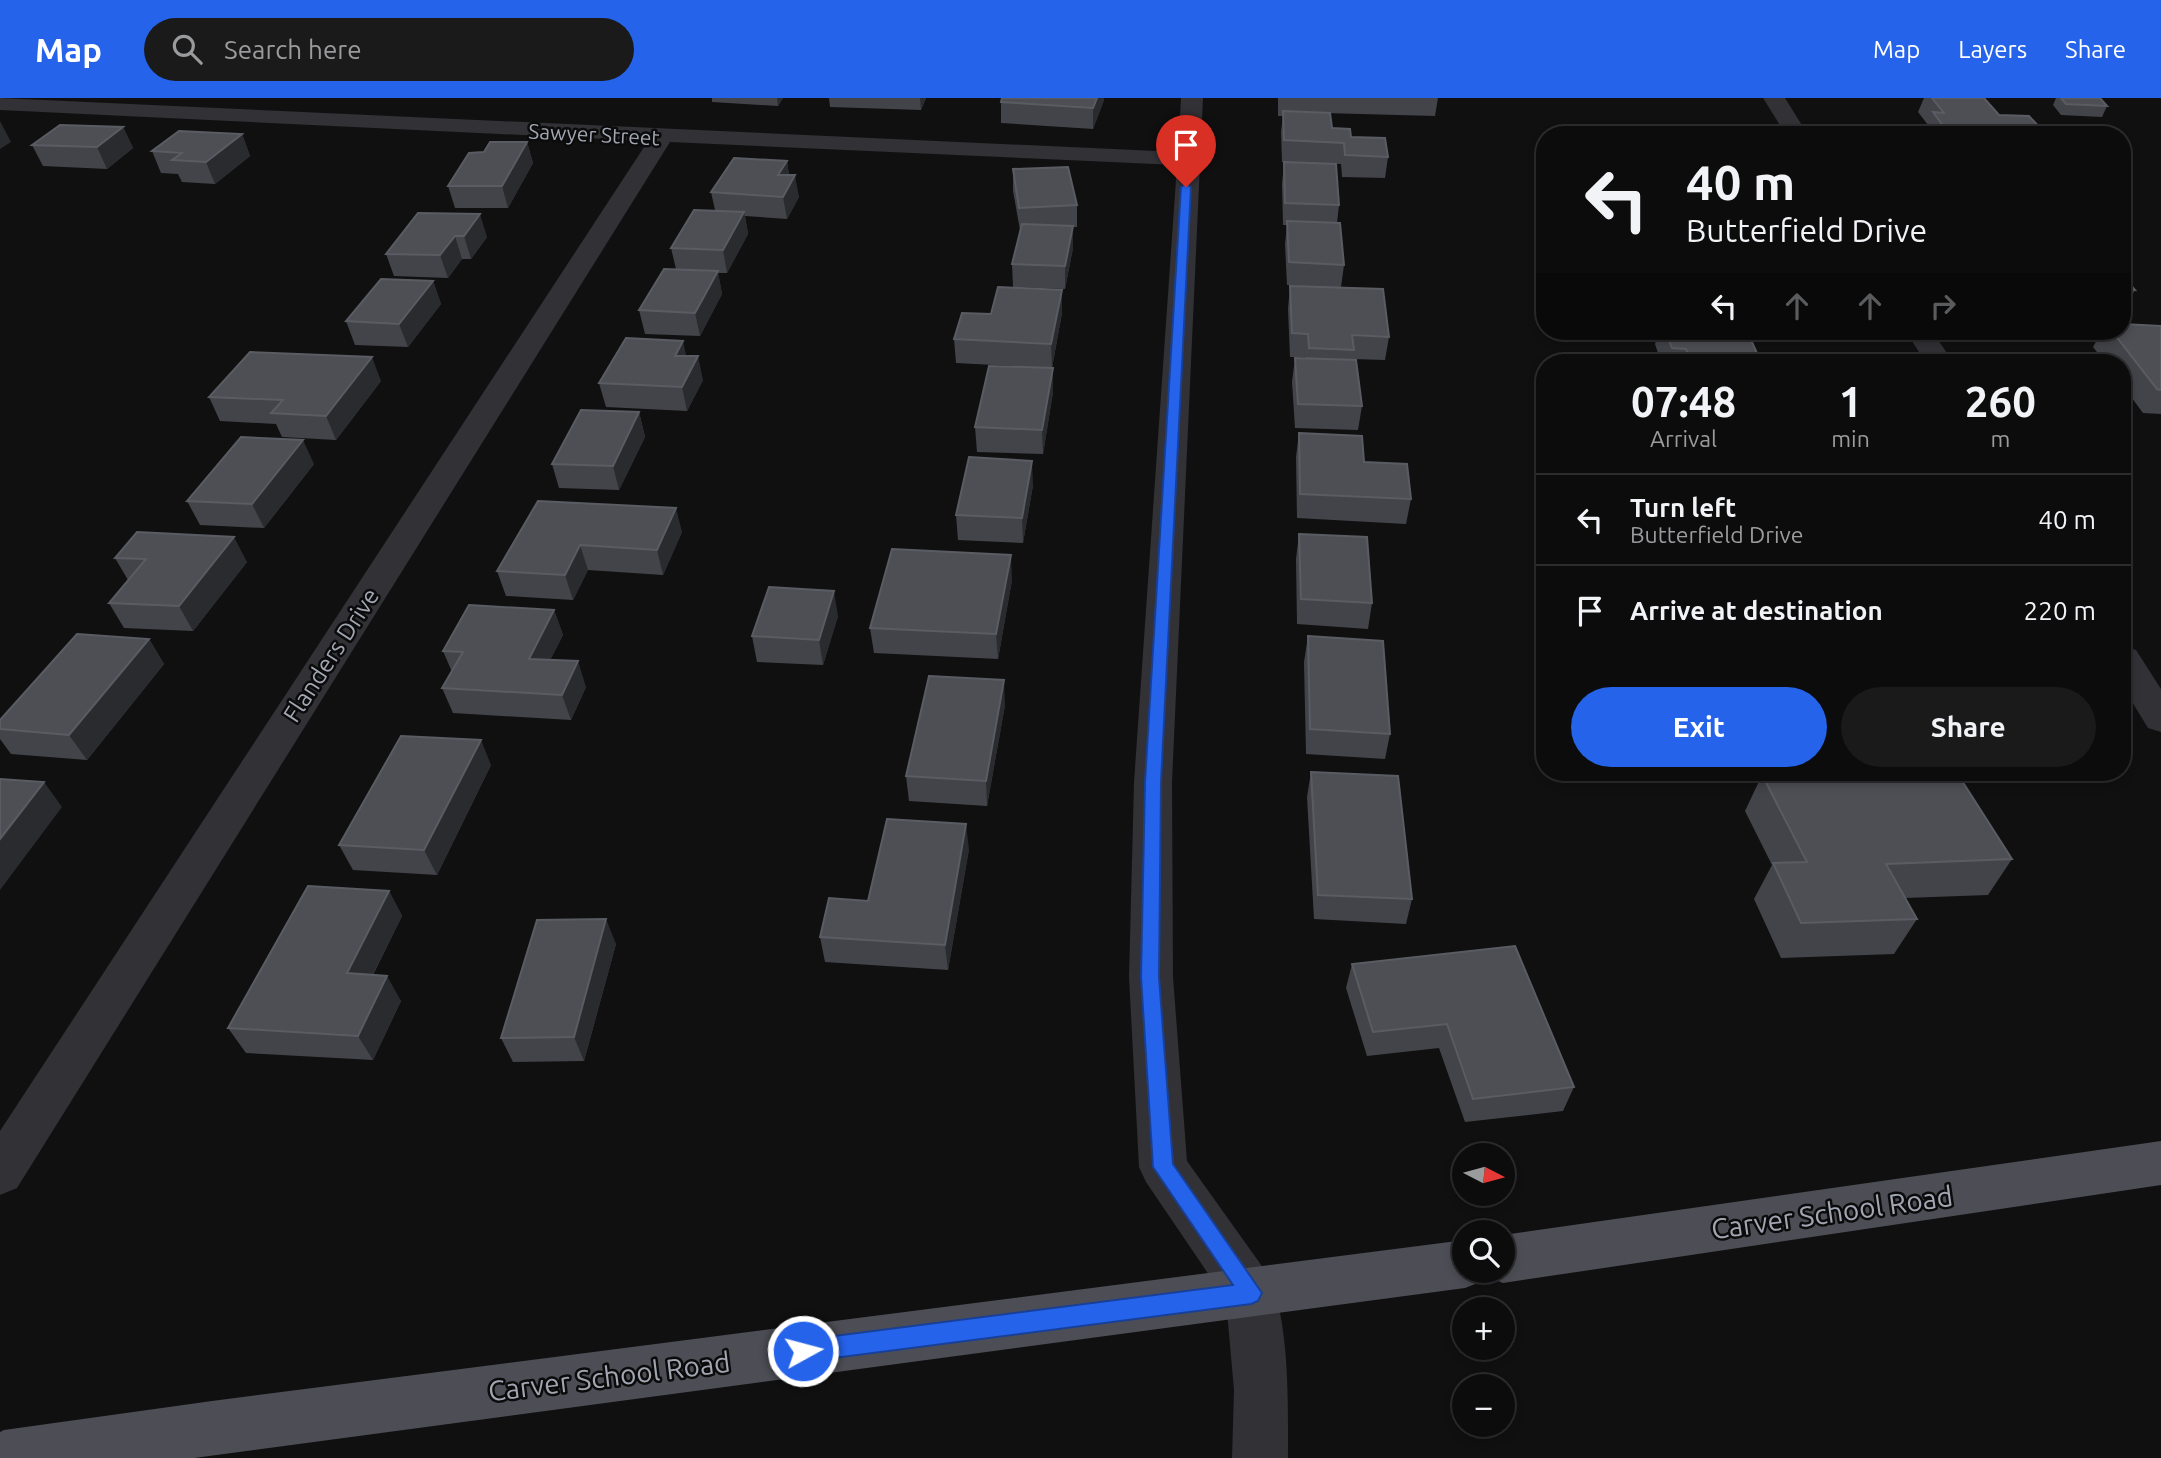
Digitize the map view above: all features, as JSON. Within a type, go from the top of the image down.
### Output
[{"type":"main road","name":"Carver School Road","points":[[1515,1257],[2161,1163]]},
{"type":"main road","name":"Carver School Road","points":[[4,1458],[225,1426],[1452,1266]]},
{"type":"street","points":[[1192,98],[1153,782],[1150,977],[1163,1167],[1251,1293],[1261,1390],[1260,1458]]},
{"type":"street","points":[[1774,98],[1791,126]]},
{"type":"street","name":"Sawyer Street","points":[[0,104],[662,137],[1187,159]]},
{"type":"street","name":"Flanders Drive","points":[[0,1173],[662,137]]},
{"type":"street","points":[[2131,671],[2161,719]]},
{"type":"building","points":[[1002,98],[1097,98],[1093,108],[1001,102]]},
{"type":"building","points":[[1932,98],[1984,98],[1999,115],[2029,116],[2038,126],[1943,126],[1933,112],[1944,113]]},
{"type":"building","points":[[2061,98],[2100,98],[2107,106],[2066,104]]},
{"type":"building","points":[[1283,111],[1330,113],[1332,128],[1350,129],[1351,137],[1385,138],[1388,157],[1345,155],[1344,143],[1284,140]]},
{"type":"building","points":[[60,125],[123,127],[97,147],[32,145]]},
{"type":"building","points":[[179,131],[242,134],[206,162],[172,160],[182,153],[152,151]]},
{"type":"building","points":[[490,142],[527,142],[502,186],[448,186],[469,153],[484,152]]},
{"type":"building","points":[[734,158],[787,161],[778,175],[795,175],[783,197],[711,192]]},
{"type":"building","points":[[1284,162],[1336,164],[1339,205],[1285,203]]},
{"type":"building","points":[[1068,167],[1077,205],[1019,208],[1013,169]]},
{"type":"building","points":[[694,210],[744,212],[723,250],[671,248]]},
{"type":"building","points":[[418,213],[480,214],[464,236],[455,236],[440,255],[386,254]]},
{"type":"building","points":[[1287,221],[1340,223],[1344,265],[1289,262]]},
{"type":"building","points":[[1022,224],[1073,226],[1065,266],[1012,264]]},
{"type":"building","points":[[664,269],[718,271],[695,313],[639,310]]},
{"type":"building","points":[[381,279],[433,281],[399,324],[346,321]]},
{"type":"building","points":[[1290,286],[1383,289],[1389,337],[1352,335],[1354,350],[1309,348],[1308,334],[1292,333]]},
{"type":"building","points":[[998,287],[1062,290],[1051,344],[954,339],[962,313],[991,314]]},
{"type":"building","points":[[2131,324],[2161,326],[2161,390],[2157,389],[2119,340],[2131,340]]},
{"type":"building","points":[[626,338],[683,341],[675,356],[698,356],[682,387],[599,383]]},
{"type":"building","points":[[1669,340],[1751,340],[1757,354],[1688,354],[1686,349],[1672,348]]},
{"type":"building","points":[[250,352],[372,357],[326,416],[271,413],[283,400],[209,397]]},
{"type":"building","points":[[1295,358],[1356,360],[1362,406],[1298,404]]},
{"type":"building","points":[[989,366],[1053,368],[1042,430],[975,427]]},
{"type":"building","points":[[581,410],[639,412],[613,466],[552,464]]},
{"type":"building","points":[[1299,433],[1362,436],[1364,462],[1407,464],[1411,499],[1300,494]]},
{"type":"building","points":[[241,437],[303,440],[252,504],[187,501]]},
{"type":"building","points":[[969,457],[1032,461],[1022,518],[956,515]]},
{"type":"building","points":[[538,501],[676,508],[657,550],[580,545],[565,575],[497,571]]},
{"type":"building","points":[[137,532],[234,537],[179,606],[109,603],[146,559],[115,558]]},
{"type":"building","points":[[1299,534],[1367,537],[1372,603],[1301,599]]},
{"type":"building","points":[[892,549],[1011,555],[996,634],[870,628]]},
{"type":"building","points":[[769,587],[834,591],[819,640],[752,636]]},
{"type":"building","points":[[469,605],[554,610],[529,659],[578,661],[562,695],[442,688],[463,652],[443,651]]},
{"type":"building","points":[[77,634],[149,639],[69,735],[0,729],[0,720]]},
{"type":"building","points":[[1308,636],[1383,641],[1390,734],[1310,729]]},
{"type":"building","points":[[929,676],[1004,680],[986,781],[906,776]]},
{"type":"building","points":[[401,736],[481,740],[424,850],[339,845]]},
{"type":"building","points":[[1311,772],[1398,776],[1412,899],[1318,895]]},
{"type":"building","points":[[0,779],[44,782],[0,839]]},
{"type":"building","points":[[1765,781],[1962,781],[2012,859],[1886,864],[1917,919],[1801,923],[1773,863],[1807,862]]},
{"type":"building","points":[[887,819],[966,824],[945,945],[820,937],[829,898],[868,901]]},
{"type":"building","points":[[308,886],[389,891],[347,973],[387,976],[358,1036],[228,1028]]},
{"type":"building","points":[[606,919],[574,1037],[501,1038],[537,920]]},
{"type":"building","points":[[1515,946],[1574,1087],[1473,1099],[1447,1024],[1373,1032],[1352,964]]},
{"type":"route","points":[[803,1351],[1251,1293],[1163,1167],[1150,977],[1153,782],[1186,187]]}]
